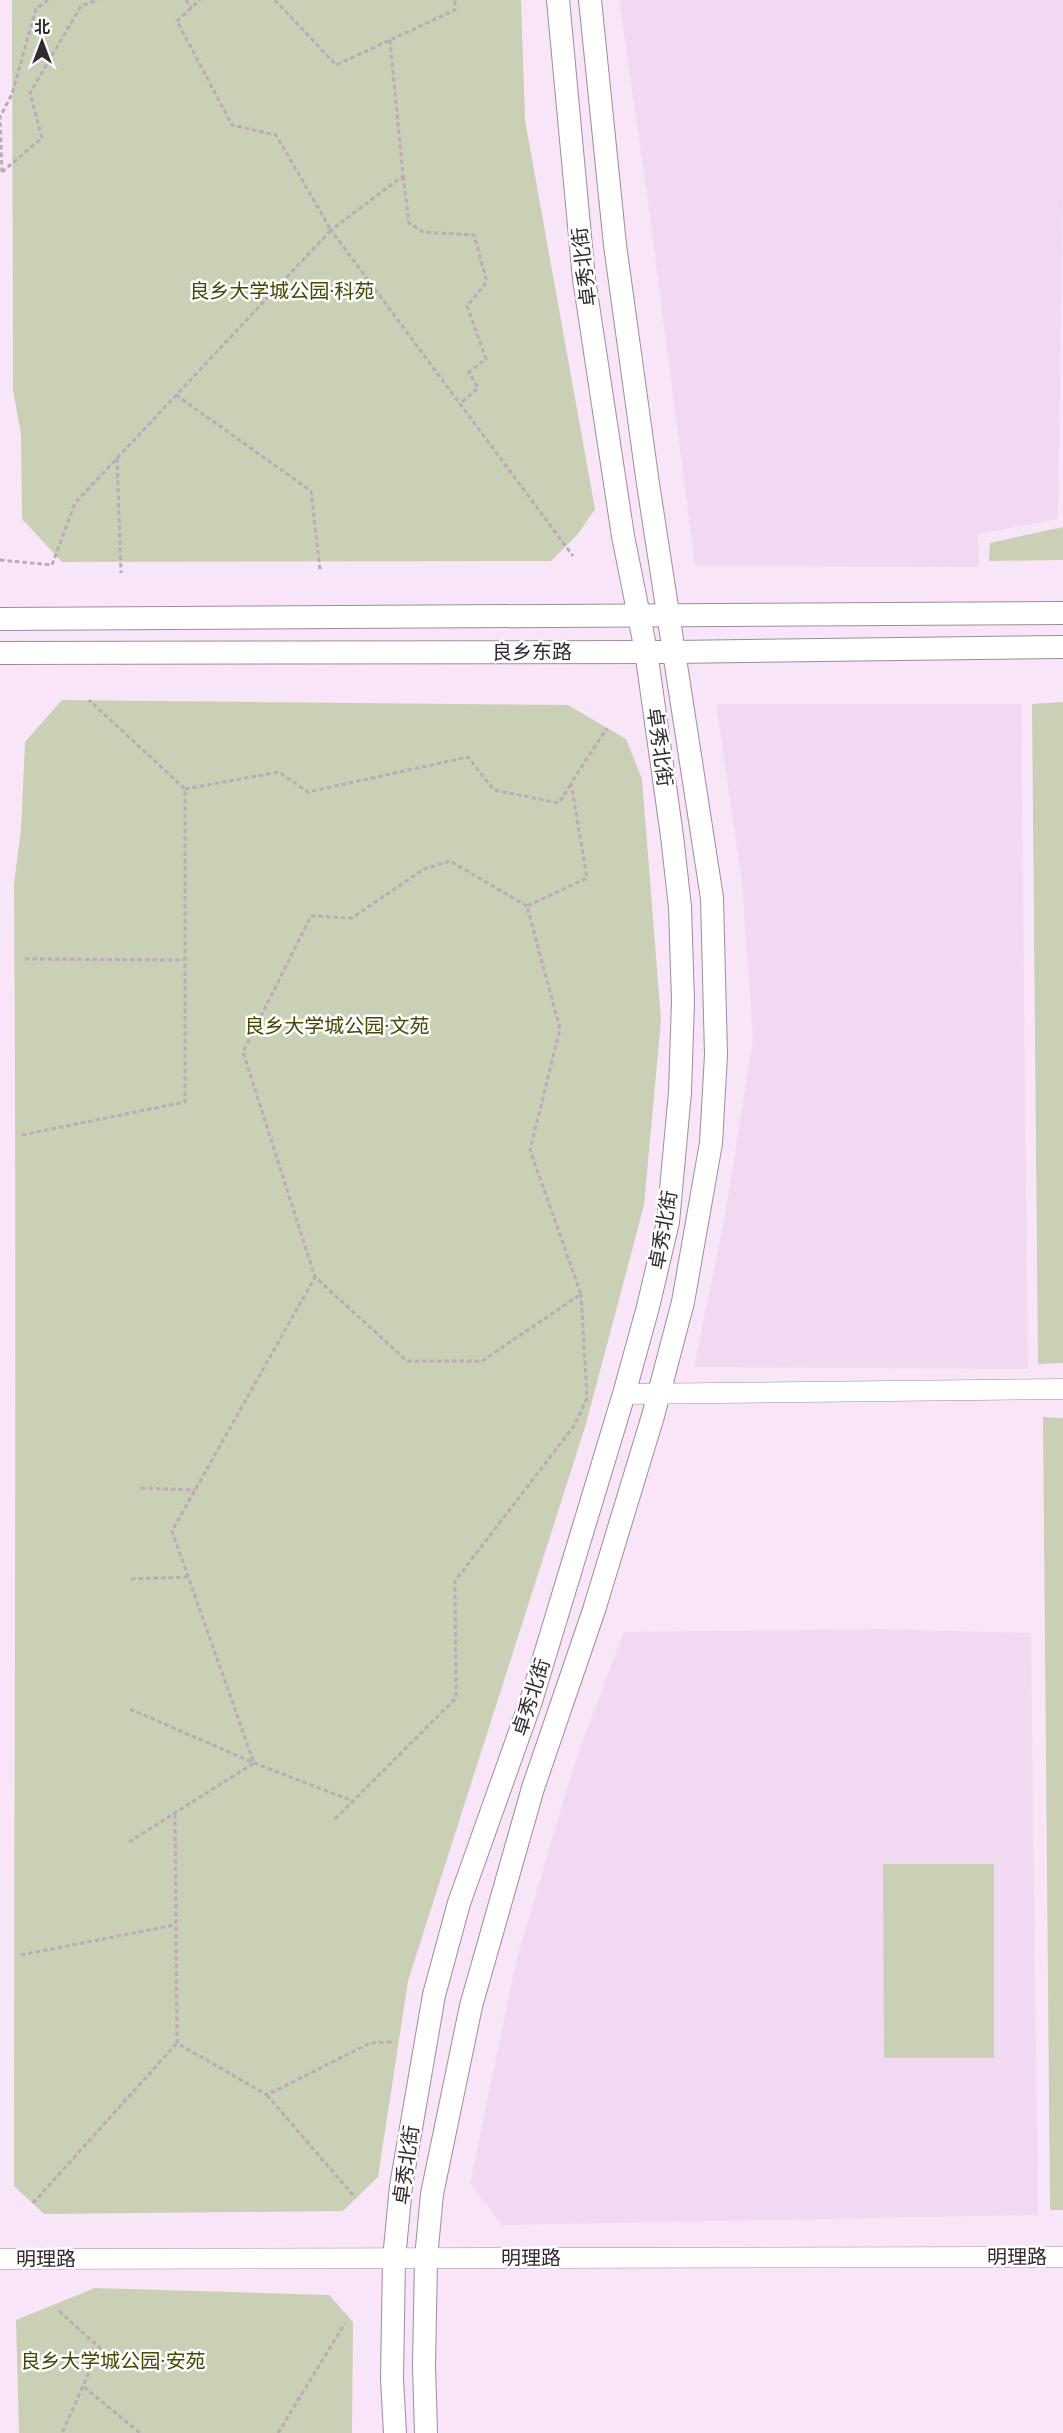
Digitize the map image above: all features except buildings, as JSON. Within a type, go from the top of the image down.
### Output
[{"type":"main road","name":"卓秀北街","points":[[395,2433],[394,2259],[401,2186],[434,1995],[459,1903],[531,1701],[624,1394],[668,1222],[680,1092],[683,1001],[680,907],[646,651],[623,536],[584,279],[558,0]]},
{"type":"main road","name":"卓秀北街","points":[[426,2433],[424,2366],[426,2258],[432,2194],[471,2006],[534,1788],[594,1610],[658,1394],[683,1302],[698,1229],[711,1143],[716,1056],[712,898],[648,484],[615,245],[590,0]]},
{"type":"main road","name":"良乡东路","points":[[0,619],[1063,613]]},
{"type":"main road","name":"良乡东路","points":[[0,653],[675,652],[1063,647]]},
{"type":"street","points":[[624,1394],[1063,1389]]},
{"type":"street","name":"明理路","points":[[0,2259],[1063,2257]]},
{"type":"path","points":[[48,0],[36,9],[12,94],[0,117],[2,172],[42,138],[30,93],[81,6],[98,0]]},
{"type":"path","points":[[186,0],[191,8]]},
{"type":"path","points":[[200,0],[177,21],[232,125],[276,135],[331,230],[573,556]]},
{"type":"path","points":[[275,0],[336,65],[454,10],[455,0]]},
{"type":"path","points":[[390,40],[409,223],[423,232],[474,236],[487,282],[467,306],[486,358],[469,372],[477,388],[460,404]]},
{"type":"path","points":[[0,560],[52,566],[75,504],[331,230],[403,176]]},
{"type":"path","points":[[176,395],[311,490],[320,570]]},
{"type":"path","points":[[117,458],[121,573]]},
{"type":"path","points":[[22,1135],[185,1101],[185,789],[89,700]]},
{"type":"path","points":[[185,789],[279,771],[308,792],[468,757],[494,790],[559,803],[607,728]]},
{"type":"path","points":[[527,906],[587,878],[571,783]]},
{"type":"path","points":[[335,1819],[456,1698],[455,1581],[574,1426],[587,1398],[581,1294],[530,1150],[560,1029],[527,906],[450,861],[424,869],[352,918],[311,916],[243,1052],[315,1278],[407,1361],[482,1361],[581,1294]]},
{"type":"path","points":[[25,959],[184,960]]},
{"type":"path","points":[[254,1763],[172,1531],[315,1278]]},
{"type":"path","points":[[141,1488],[195,1490]]},
{"type":"path","points":[[131,1579],[188,1577]]},
{"type":"path","points":[[130,1708],[254,1763],[353,1801]]},
{"type":"path","points":[[129,1842],[254,1763]]},
{"type":"path","points":[[33,2203],[177,2043],[175,1813]]},
{"type":"path","points":[[21,1955],[175,1925]]},
{"type":"path","points":[[267,2095],[370,2043],[394,2042]]},
{"type":"path","points":[[177,2043],[267,2095],[353,2195]]},
{"type":"path","points":[[59,2311],[100,2348],[62,2433]]},
{"type":"path","points":[[278,2433],[345,2323]]},
{"type":"path","points":[[83,2386],[140,2433]]},
{"type":"shaded area","points":[[619,0],[1063,0],[1063,190],[1058,519],[978,534],[979,567],[695,566],[648,201]]},
{"type":"shaded area","points":[[716,704],[1021,704],[1028,1369],[694,1367],[725,1216],[753,1039],[742,882]]},
{"type":"shaded area","points":[[879,1629],[1031,1633],[1038,2215],[502,2225],[470,2183],[517,1958],[575,1762],[624,1632]]},
{"type":"green space","name":"良乡大学城公园·科苑","points":[[12,0],[521,0],[525,120],[595,509],[578,534],[551,561],[62,562],[22,519],[21,434],[13,390]]},
{"type":"green space","points":[[1063,527],[1063,560],[989,561],[990,543]]},
{"type":"green space","name":"良乡大学城公园·文苑","points":[[62,700],[568,705],[626,739],[642,779],[661,1020],[644,1205],[586,1424],[408,1981],[378,2177],[343,2211],[44,2214],[14,2186],[14,884],[21,830],[25,742]]},
{"type":"green space","points":[[1063,702],[1063,1363],[1038,1364],[1032,704]]},
{"type":"green space","points":[[1043,1417],[1063,1418],[1063,2210],[1050,2210]]},
{"type":"green space","points":[[883,1864],[994,1864],[994,2058],[884,2058]]},
{"type":"green space","name":"良乡大学城公园·安苑","points":[[95,2288],[329,2295],[353,2322],[352,2433],[19,2433],[16,2320]]}]
